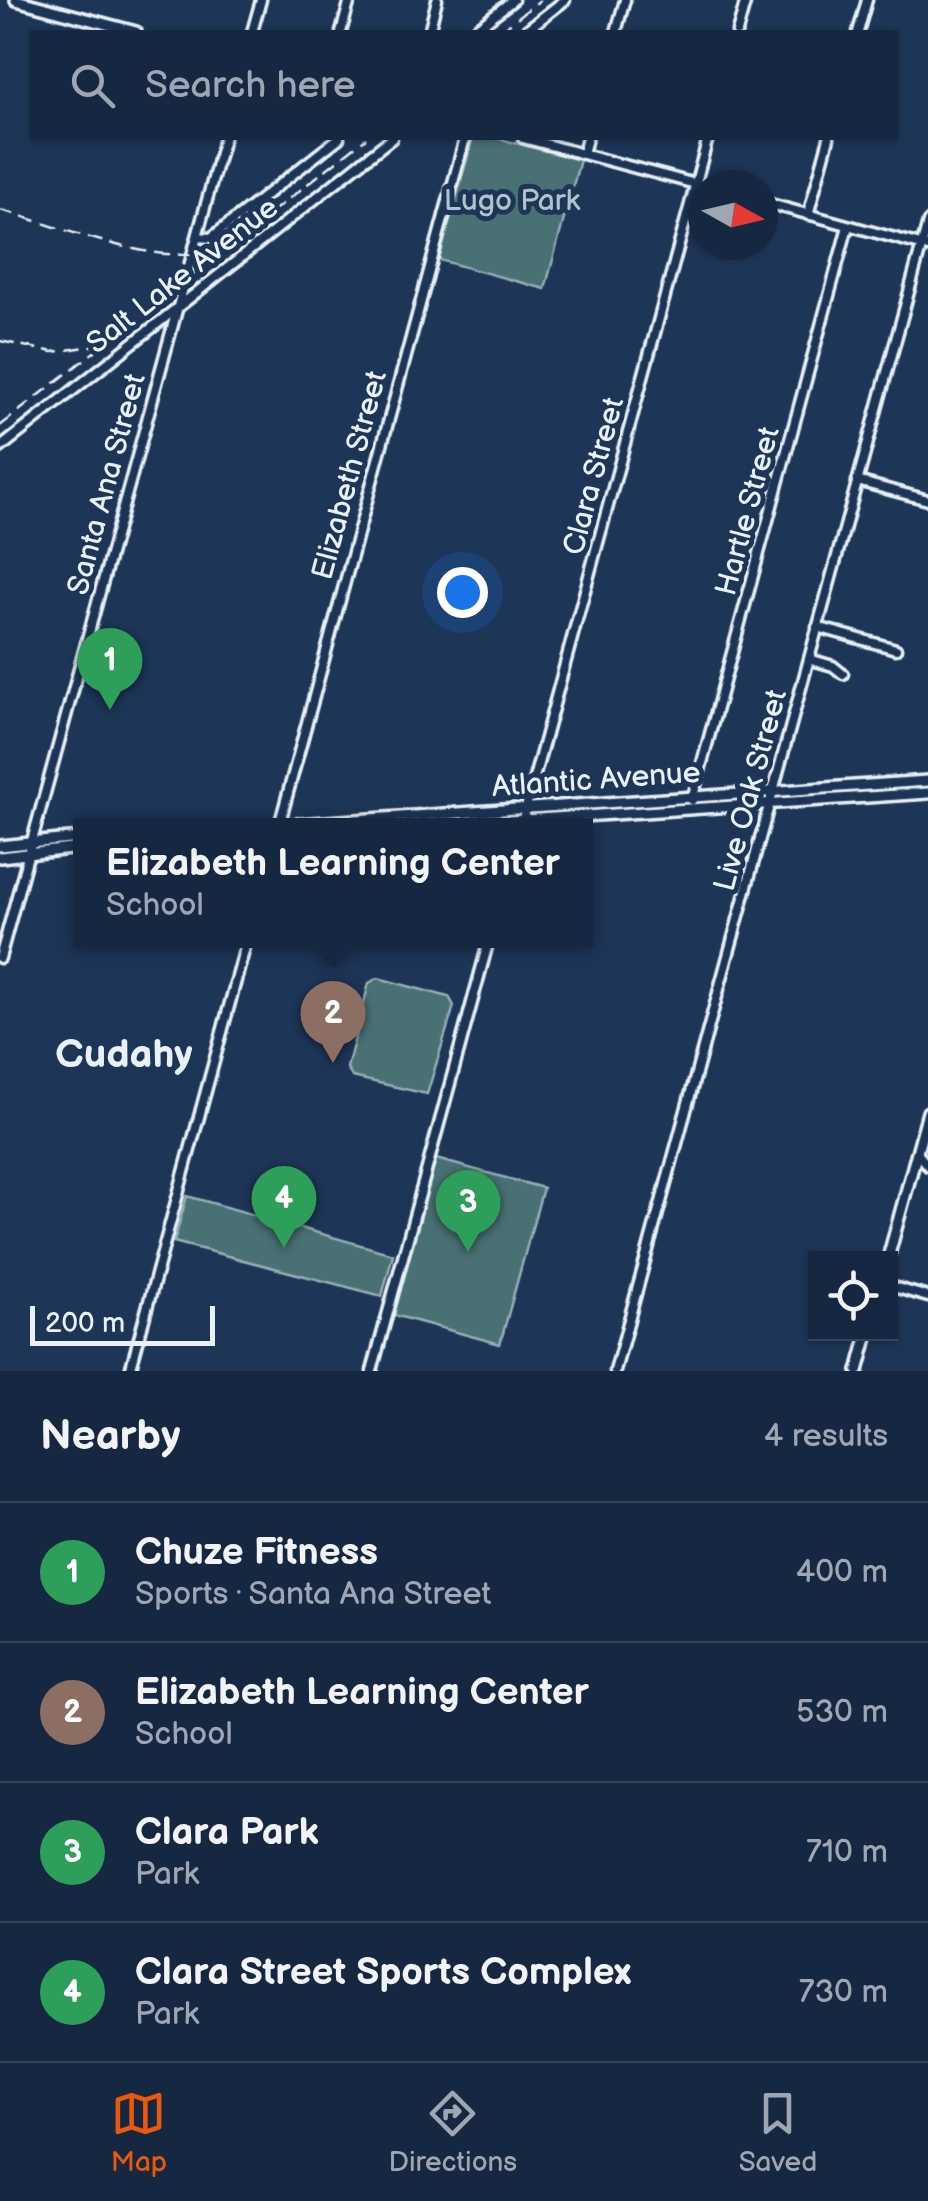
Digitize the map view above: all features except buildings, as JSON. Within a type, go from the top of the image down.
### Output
[{"type":"main road","points":[[16,0],[128,30]]},
{"type":"main road","name":"Atlantic Avenue","points":[[771,798],[928,781]]},
{"type":"main road","name":"Atlantic Avenue","points":[[380,818],[525,808],[928,792]]},
{"type":"main road","name":"Atlantic Avenue","points":[[564,818],[692,803]]},
{"type":"main road","points":[[0,846],[73,839]]},
{"type":"main road","points":[[0,857],[73,849]]},
{"type":"main road","points":[[890,1251],[928,1112]]},
{"type":"main road","points":[[858,1371],[866,1341]]},
{"type":"street","points":[[253,30],[261,0]]},
{"type":"street","points":[[342,30],[350,0]]},
{"type":"street","points":[[430,30],[438,0]]},
{"type":"street","points":[[475,30],[513,0]]},
{"type":"street","points":[[527,30],[565,0]]},
{"type":"street","points":[[616,30],[624,0]]},
{"type":"street","points":[[738,30],[746,0]]},
{"type":"street","points":[[859,30],[867,0]]},
{"type":"street","name":"Santa Ana Street","points":[[0,958],[223,140]]},
{"type":"street","name":"Salt Lake Avenue","points":[[197,237],[211,238],[335,140]]},
{"type":"street","name":"Salt Lake Avenue","points":[[0,448],[389,140]]},
{"type":"street","name":"Elizabeth Street","points":[[281,818],[465,140]]},
{"type":"street","points":[[531,140],[688,182]]},
{"type":"street","points":[[583,154],[586,140]]},
{"type":"street","name":"Clara Street","points":[[702,170],[708,140]]},
{"type":"street","points":[[808,215],[828,140]]},
{"type":"street","points":[[778,206],[925,246]]},
{"type":"street","name":"Live Oak Street","points":[[615,1371],[925,246],[928,222]]},
{"type":"street","name":"Clara Street","points":[[522,818],[688,224]]},
{"type":"street","name":"Hartle Street","points":[[692,803],[848,226]]},
{"type":"street","points":[[857,482],[928,500]]},
{"type":"street","points":[[818,627],[896,648]]},
{"type":"street","points":[[809,658],[843,674]]},
{"type":"street","points":[[130,1371],[245,948]]},
{"type":"street","points":[[372,1371],[487,948]]},
{"type":"street","points":[[917,1154],[928,1166]]},
{"type":"street","points":[[898,1288],[928,1296]]},
{"type":"green space","name":"Lugo Park","points":[[472,140],[504,140],[580,160],[545,289],[439,260]]},
{"type":"green space","points":[[378,978],[449,997],[454,1006],[427,1094],[352,1077],[347,1068],[369,983]]},
{"type":"green space","points":[[436,1159],[543,1188],[500,1344],[394,1315]]},
{"type":"green space","points":[[187,1196],[393,1254],[382,1296],[174,1242]]},
{"type":"railway","points":[[502,30],[540,0]]},
{"type":"railway","points":[[0,426],[363,140]]},
{"type":"railway","points":[[0,210],[141,250],[196,254],[219,249]]},
{"type":"railway","points":[[0,341],[53,352],[98,345]]},
{"type":"place","name":"Chuze Fitness","points":[[110,710]]},
{"type":"place","name":"Elizabeth Learning Center","points":[[333,1063]]},
{"type":"place","name":"Clara Street Sports Complex","points":[[284,1248]]},
{"type":"place","name":"Clara Park","points":[[468,1252]]},
{"type":"district","name":"Cudahy","points":[[124,1053]]}]
